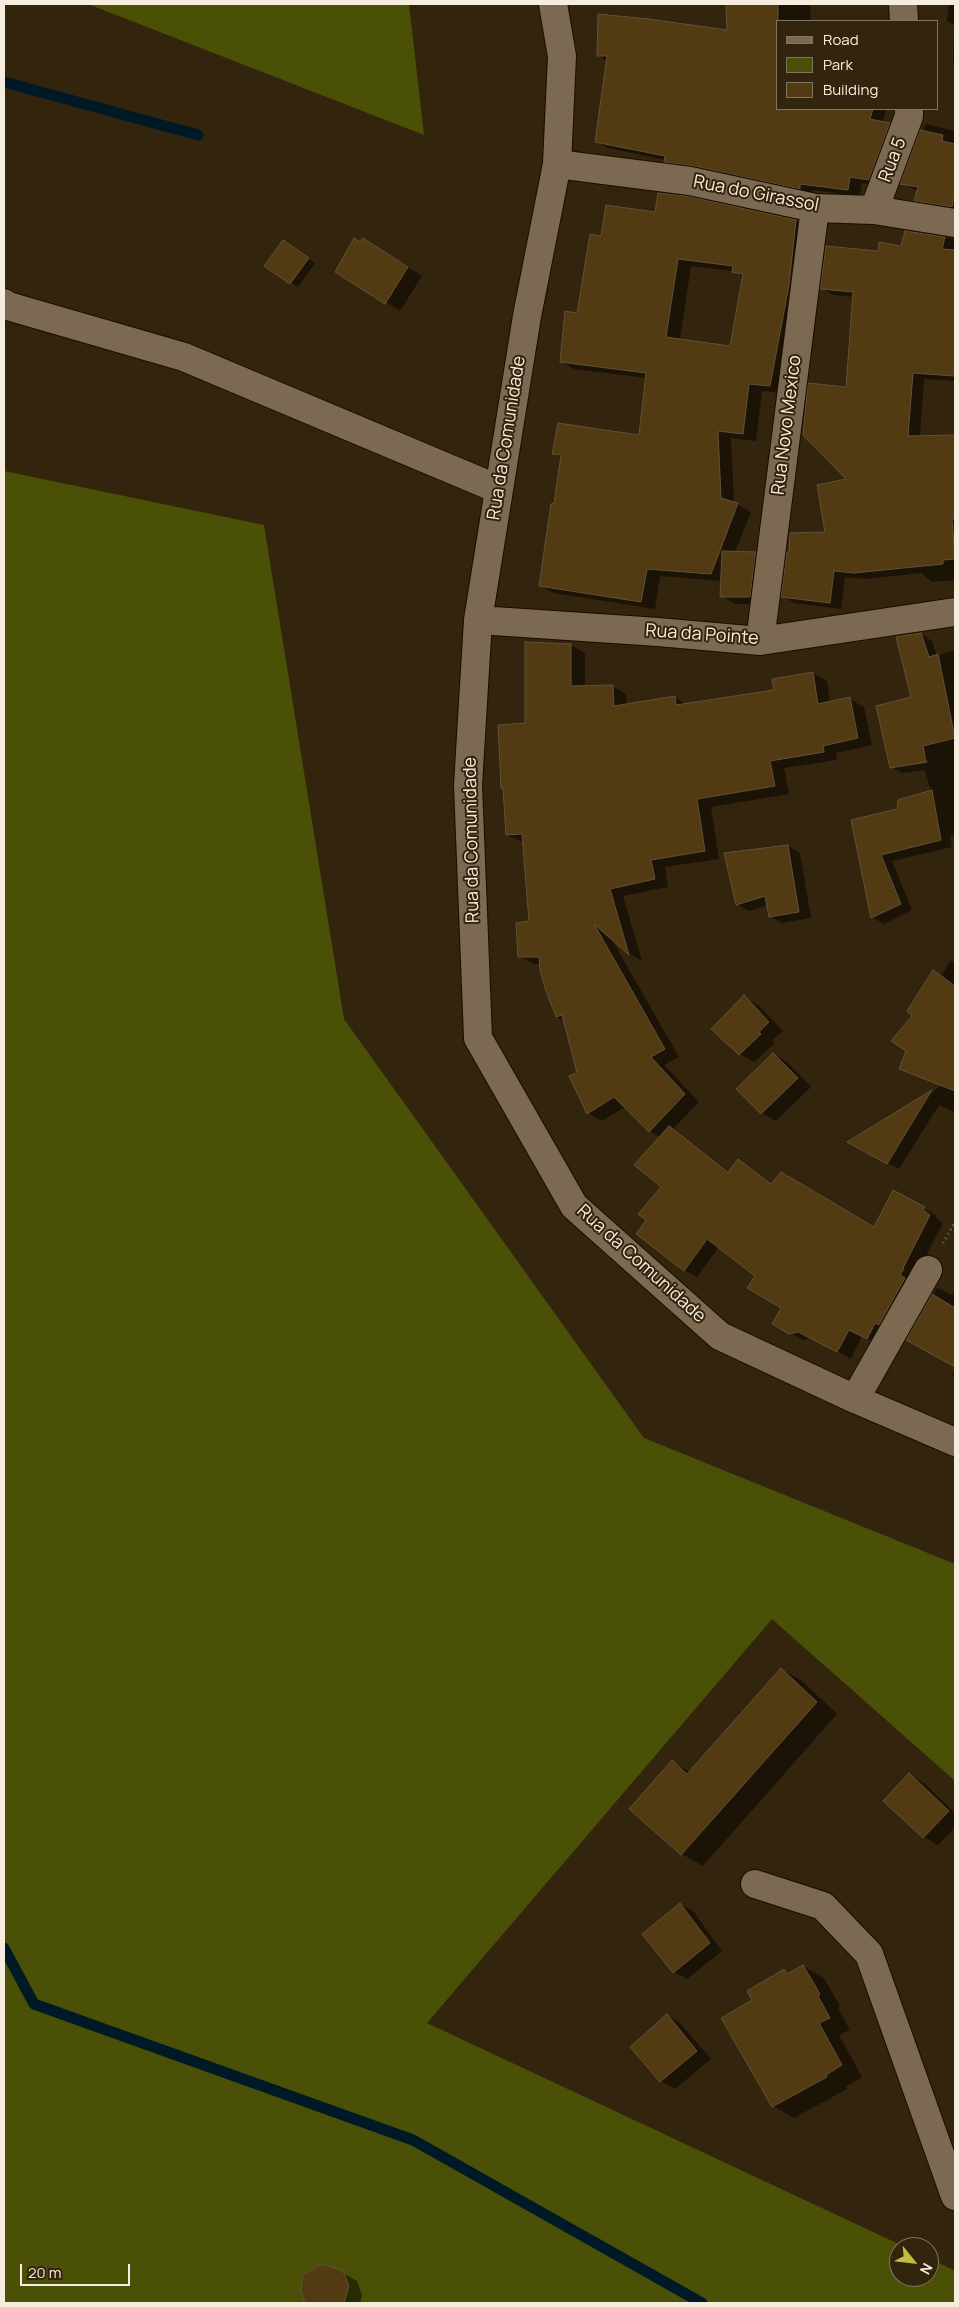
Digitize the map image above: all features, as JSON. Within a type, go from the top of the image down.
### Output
[{"type":"street","name":"Rua da Comunidade","points":[[553,4],[562,56],[558,164],[526,316],[478,620],[468,785],[478,1038],[574,1206],[720,1336],[855,1399],[955,1442]]},
{"type":"street","points":[[903,4],[904,20]]},
{"type":"street","name":"Rua 5","points":[[874,210],[909,116],[909,110]]},
{"type":"street","name":"Rua do Girassol","points":[[558,164],[690,181],[815,208],[874,210],[955,223]]},
{"type":"street","name":"Rua Novo Mexico","points":[[760,641],[815,208]]},
{"type":"street","points":[[4,303],[8,306],[184,357],[498,489]]},
{"type":"street","name":"Rua da Pointe","points":[[478,620],[760,641],[955,612]]},
{"type":"street","points":[[855,1399],[928,1270]]},
{"type":"street","points":[[756,1884],[823,1906],[868,1954],[955,2196]]},
{"type":"green space","points":[[88,4],[409,4],[424,135]]},
{"type":"green space","points":[[4,471],[264,525],[344,1019],[644,1438],[955,1564],[955,1781],[772,1619],[427,2023],[889,2240],[889,2287],[939,2287],[939,2263],[955,2271],[955,2303],[4,2303]]},
{"type":"building","points":[[726,4],[778,4],[778,20],[776,20],[776,110],[873,110],[870,119],[890,123],[869,180],[850,177],[848,190],[800,184],[800,189],[693,166],[664,162],[665,156],[595,142],[607,56],[597,56],[598,14],[727,30]]},
{"type":"building","points":[[920,130],[943,135],[942,141],[955,144],[955,193],[952,207],[914,201],[918,187],[900,184]]},
{"type":"building","points":[[658,193],[687,196],[796,220],[789,285],[770,386],[749,384],[743,434],[718,431],[721,498],[738,503],[711,574],[647,569],[641,602],[539,586],[551,504],[554,503],[561,455],[552,454],[558,423],[639,435],[646,373],[560,362],[565,311],[577,313],[590,234],[601,236],[606,205],[655,212]],"holes":[[[678,259],[733,266],[732,272],[743,274],[730,346],[666,337]]]},
{"type":"building","points":[[905,231],[945,237],[942,249],[955,250],[955,376],[913,373],[908,436],[955,435],[955,519],[952,519],[955,559],[943,560],[943,564],[854,573],[834,571],[830,603],[781,597],[787,552],[789,552],[790,533],[825,532],[817,485],[846,479],[803,435],[808,383],[846,387],[853,292],[820,289],[826,246],[878,251],[879,242],[901,246]]},
{"type":"building","points":[[354,238],[360,242],[363,238],[408,267],[385,304],[335,272]]},
{"type":"building","points":[[283,240],[309,258],[290,284],[264,266]]},
{"type":"building","points":[[722,551],[756,552],[750,597],[720,597]]},
{"type":"building","points":[[921,633],[929,657],[938,654],[955,738],[923,746],[926,762],[890,768],[876,706],[911,697],[896,637]]},
{"type":"building","points":[[525,642],[571,644],[571,686],[613,685],[614,706],[675,696],[676,705],[774,690],[772,679],[813,672],[818,704],[850,697],[858,738],[823,746],[824,752],[770,761],[775,786],[697,799],[705,851],[651,860],[655,879],[610,889],[629,955],[594,924],[665,1049],[651,1057],[685,1094],[649,1132],[614,1097],[587,1114],[569,1076],[577,1073],[562,1015],[556,1017],[545,988],[539,957],[518,957],[516,923],[529,921],[522,834],[506,835],[503,788],[501,788],[498,725],[525,723]]},
{"type":"building","points":[[932,790],[941,840],[881,855],[901,904],[871,918],[851,820],[897,809],[898,800]]},
{"type":"building","points":[[788,845],[799,912],[769,917],[765,896],[736,905],[724,853]]},
{"type":"building","points":[[933,970],[955,986],[955,1091],[899,1069],[906,1051],[891,1041],[912,1016],[907,1011]]},
{"type":"building","points":[[744,995],[769,1022],[759,1032],[761,1034],[739,1055],[711,1029]]},
{"type":"building","points":[[773,1053],[798,1078],[761,1114],[736,1089]]},
{"type":"building","points":[[932,1090],[887,1164],[847,1142]]},
{"type":"building","points":[[669,1126],[728,1172],[738,1159],[771,1184],[781,1172],[874,1227],[893,1190],[925,1207],[923,1210],[930,1215],[900,1275],[905,1278],[879,1325],[875,1323],[867,1339],[849,1330],[837,1352],[798,1332],[789,1334],[772,1324],[781,1308],[747,1288],[755,1276],[707,1239],[684,1271],[636,1234],[646,1220],[638,1214],[661,1187],[634,1165]]},
{"type":"building","points":[[932,1294],[955,1308],[955,1367],[906,1340]]},
{"type":"building","points":[[781,1668],[817,1702],[681,1855],[629,1809],[672,1760],[687,1774]]},
{"type":"building","points":[[909,1773],[949,1811],[923,1838],[883,1801]]},
{"type":"building","points":[[680,1903],[710,1943],[673,1973],[642,1934]]},
{"type":"building","points":[[803,1965],[820,1994],[818,1996],[830,2018],[819,2023],[842,2065],[826,2075],[827,2077],[772,2107],[721,2018],[752,2000],[747,1991],[784,1969],[787,1974]]},
{"type":"building","points":[[667,2014],[697,2051],[660,2082],[630,2047]]},
{"type":"building","points":[[322,2264],[343,2271],[349,2286],[344,2303],[305,2303],[301,2290],[303,2275]]},
{"type":"waterway","points":[[4,82],[198,135]]},
{"type":"waterway","points":[[4,1948],[34,2004],[413,2140],[702,2303]]}]
